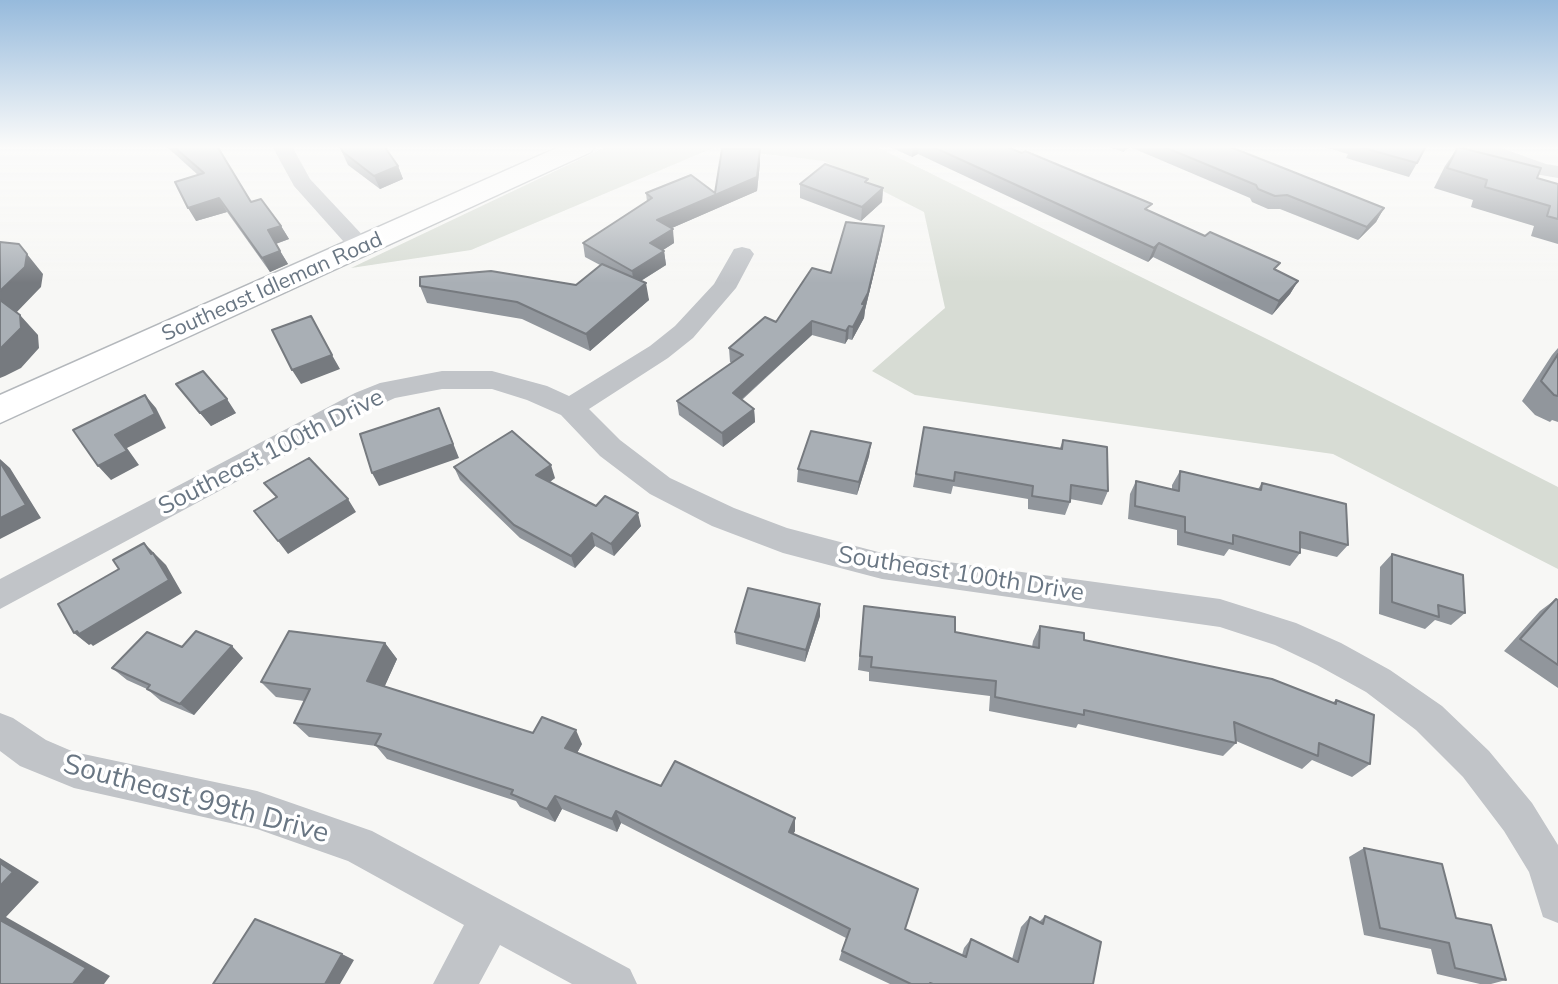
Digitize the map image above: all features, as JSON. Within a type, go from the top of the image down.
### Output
[{"type":"main road","name":"Southeast Idleman Road","points":[[0,410],[480,192]]},
{"type":"street","points":[[310,192],[360,246]]},
{"type":"street","points":[[571,408],[660,352],[684,332],[724,288],[741,254]]},
{"type":"street","name":"Southeast 100th Drive","points":[[0,595],[344,410],[390,390],[442,380],[492,380],[526,389],[571,408],[610,448],[660,486],[723,517],[783,540],[882,565],[1220,612],[1284,633],[1329,654],[1378,681],[1429,718],[1476,764],[1518,817],[1547,864],[1558,902]]},
{"type":"street","name":"Southeast 99th Drive","points":[[0,730],[33,752],[74,770],[257,810],[358,845],[615,984]]},
{"type":"street","points":[[455,984],[491,919]]},
{"type":"shaded area","points":[[511,192],[609,192],[471,250],[351,268]]},
{"type":"shaded area","points":[[885,192],[968,192],[1271,341],[1558,487],[1558,569],[1333,454],[915,395],[872,371],[945,308],[924,212]]},
{"type":"building","points":[[180,192],[245,192],[251,202],[261,199],[281,226],[268,230],[280,251],[262,258],[219,198],[188,208]]},
{"type":"building","points":[[649,192],[722,192],[657,220],[673,229],[650,243],[664,251],[632,271],[583,243],[652,198],[646,193]]},
{"type":"building","points":[[821,192],[879,192],[862,207]]},
{"type":"building","points":[[1031,192],[1123,192],[1152,204],[1145,209],[1205,236],[1210,232],[1280,263],[1274,269],[1298,281],[1279,301],[1159,243],[1154,248]]},
{"type":"building","points":[[1265,192],[1344,192],[1384,208],[1367,227],[1287,195],[1275,196]]},
{"type":"building","points":[[1502,192],[1558,192],[1558,219],[1547,216],[1550,206]]},
{"type":"building","points":[[846,222],[884,226],[868,293],[862,304],[865,304],[853,327],[849,326],[846,331],[812,321],[733,393],[754,409],[722,433],[677,401],[743,355],[729,348],[765,317],[776,322],[812,268],[831,273]]},
{"type":"building","points":[[0,242],[19,244],[27,254],[25,267],[0,291]]},
{"type":"building","points":[[602,264],[646,283],[586,334],[517,302],[420,286],[420,277],[491,271],[576,285]]},
{"type":"building","points":[[0,300],[20,315],[21,328],[0,349]]},
{"type":"building","points":[[311,316],[332,355],[292,370],[272,330]]},
{"type":"building","points":[[1558,354],[1558,396],[1541,381]]},
{"type":"building","points":[[203,371],[227,399],[200,413],[176,384]]},
{"type":"building","points":[[145,395],[155,414],[115,435],[127,451],[98,466],[73,430]]},
{"type":"building","points":[[439,408],[453,444],[372,473],[360,434]]},
{"type":"building","points":[[924,427],[1062,449],[1063,440],[1107,447],[1108,491],[1071,485],[1070,502],[1032,496],[1033,486],[955,472],[954,481],[916,474]]},
{"type":"building","points":[[512,431],[551,465],[536,475],[596,506],[605,496],[638,513],[611,544],[592,533],[571,556],[514,525],[454,467]]},
{"type":"building","points":[[811,431],[871,443],[859,482],[798,469]]},
{"type":"building","points":[[309,458],[348,499],[278,541],[254,511],[277,497],[264,483]]},
{"type":"building","points":[[0,462],[26,505],[0,518]]},
{"type":"building","points":[[1180,471],[1261,490],[1262,483],[1346,504],[1348,545],[1300,532],[1300,553],[1233,535],[1233,544],[1185,532],[1185,517],[1135,506],[1136,481],[1179,491]]},
{"type":"building","points":[[144,543],[169,580],[79,634],[77,631],[74,633],[58,604],[119,569],[113,560]]},
{"type":"building","points":[[1392,554],[1463,575],[1465,613],[1438,605],[1439,617],[1392,602]]},
{"type":"building","points":[[748,588],[820,604],[806,650],[735,632]]},
{"type":"building","points":[[1556,599],[1558,600],[1558,665],[1520,639]]},
{"type":"building","points":[[864,606],[955,617],[955,632],[1039,648],[1040,626],[1084,633],[1084,640],[1272,679],[1336,704],[1336,700],[1374,715],[1370,764],[1319,743],[1318,756],[1234,722],[1236,743],[1084,710],[1084,715],[995,697],[996,681],[871,667],[872,657],[860,656]]},
{"type":"building","points":[[196,631],[232,646],[180,704],[147,689],[150,685],[112,668],[147,632],[182,647]]},
{"type":"building","points":[[289,631],[385,643],[367,681],[533,733],[542,717],[576,730],[565,748],[661,786],[675,761],[795,818],[789,832],[918,889],[905,929],[966,957],[971,939],[1018,962],[1030,917],[1043,924],[1045,916],[1101,942],[1093,984],[911,984],[842,951],[850,929],[616,811],[612,819],[555,796],[547,809],[511,794],[513,790],[375,745],[381,734],[294,723],[310,689],[261,682]]},
{"type":"building","points":[[1364,848],[1442,864],[1456,918],[1491,925],[1506,980],[1455,968],[1449,943],[1380,928]]},
{"type":"building","points":[[0,863],[13,872],[0,886]]},
{"type":"building","points":[[255,919],[342,954],[325,984],[213,984]]},
{"type":"building","points":[[0,920],[86,968],[73,984],[0,984]]}]
